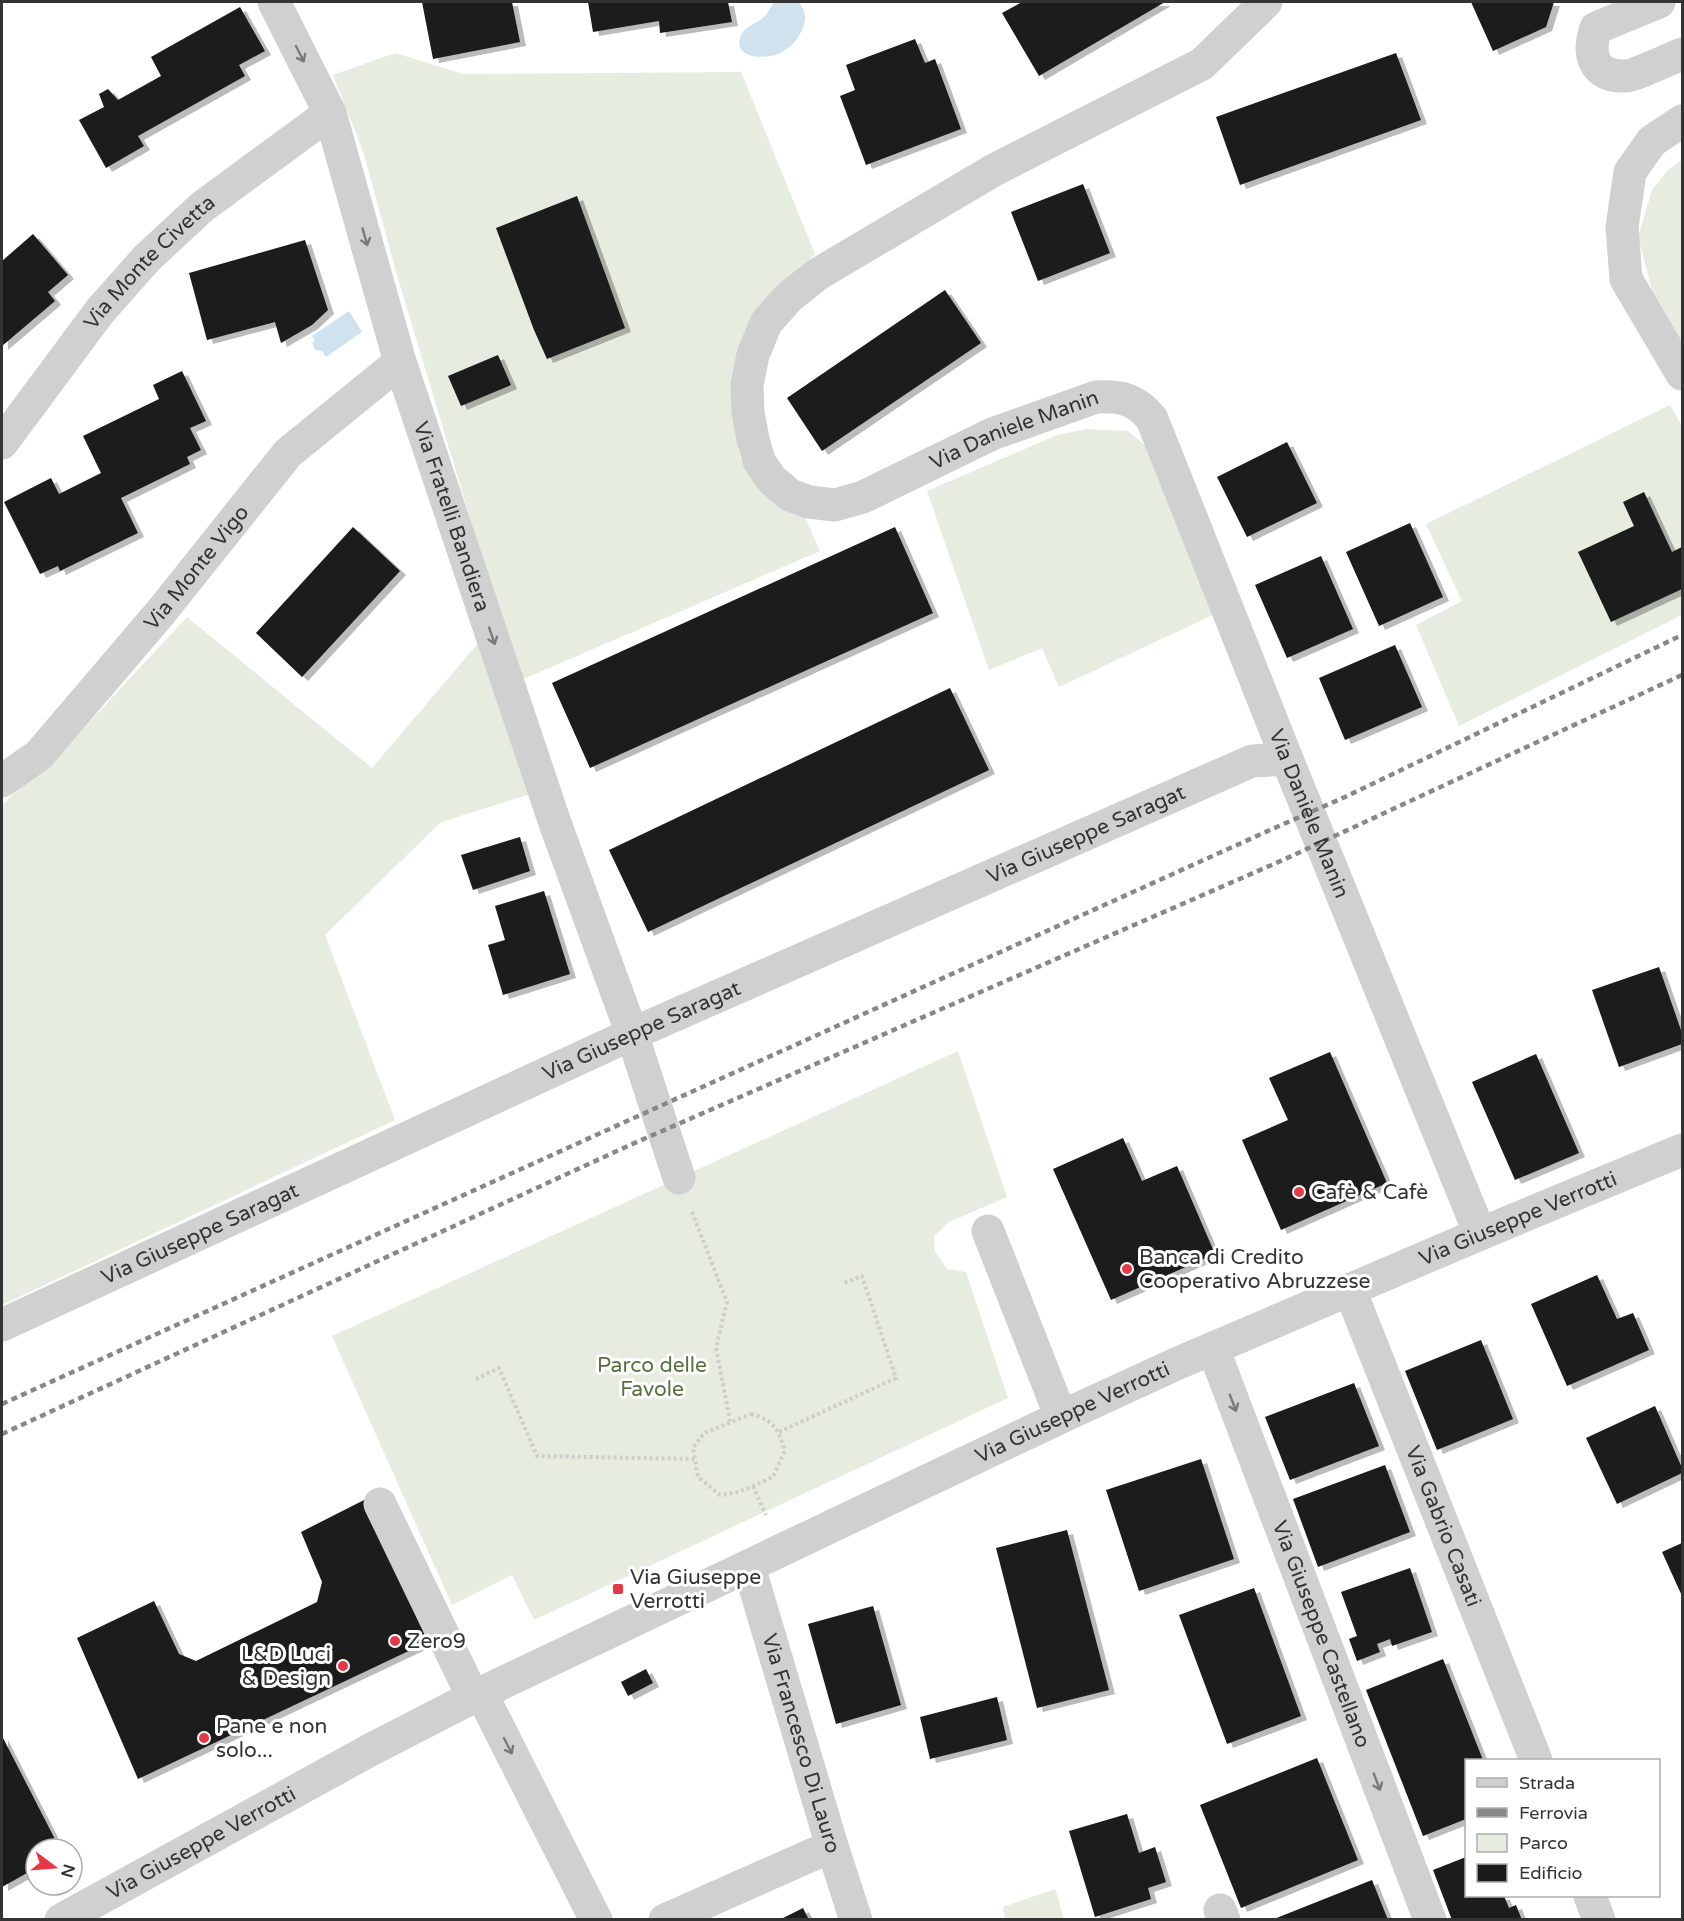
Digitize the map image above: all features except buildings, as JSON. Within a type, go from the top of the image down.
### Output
[{"type":"street","name":"Via Fratelli Bandiera","points":[[274,2],[330,113],[400,362],[555,823],[632,1034],[679,1178]]},
{"type":"street","name":"Via Daniele Manin","points":[[1266,2],[1202,64],[994,170],[818,274],[789,297],[765,322],[753,355],[747,386],[748,412],[759,460],[772,480],[790,495],[809,502],[835,505],[863,497],[992,434],[1096,397],[1129,400],[1143,408],[1152,419],[1480,1234]]},
{"type":"street","points":[[1659,2],[1596,28],[1591,44],[1592,59],[1604,72],[1626,76],[1683,54]]},
{"type":"street","name":"Via Monte Civetta","points":[[2,442],[100,311],[147,258],[202,207],[330,113]]},
{"type":"street","points":[[1683,122],[1653,141],[1630,172],[1622,227],[1626,279],[1683,374]]},
{"type":"street","name":"Via Monte Vigo","points":[[2,781],[39,754],[161,612],[288,453],[400,362]]},
{"type":"street","name":"Via Giuseppe Saragat","points":[[2,1325],[632,1034],[1252,761],[1287,759]]},
{"type":"street","name":"Via Giuseppe Verrotti","points":[[61,1920],[101,1909],[372,1749],[628,1622],[749,1567],[1061,1417],[1213,1348],[1683,1150]]},
{"type":"street","points":[[988,1231],[1061,1417]]},
{"type":"street","name":"Via Gabrio Casati","points":[[1350,1290],[1535,1759]]},
{"type":"street","name":"Via Giuseppe Castellano","points":[[1213,1348],[1430,1920]]},
{"type":"street","points":[[380,1504],[477,1695],[596,1920]]},
{"type":"street","name":"Via Francesco Di Lauro","points":[[749,1567],[856,1920]]},
{"type":"street","points":[[665,1920],[832,1846]]},
{"type":"street","points":[[1590,1897],[1599,1920]]},
{"type":"path","points":[[679,1178],[727,1302],[716,1348],[730,1421]]},
{"type":"path","points":[[779,1432],[896,1378],[862,1276],[844,1283]]},
{"type":"path","points":[[476,1379],[499,1368],[537,1456],[694,1459]]},
{"type":"path","points":[[751,1414],[767,1418],[779,1432],[785,1450],[772,1478],[739,1492],[720,1495],[698,1477],[693,1448],[704,1433],[751,1414]]},
{"type":"green space","points":[[395,53],[463,74],[741,72],[815,254],[779,287],[747,333],[731,394],[740,458],[759,489],[804,515],[820,551],[519,681],[397,275],[363,151],[333,75]]},
{"type":"green space","points":[[1682,160],[1682,356],[1657,309],[1638,237],[1652,190],[1668,170]]},
{"type":"green space","points":[[1670,405],[1682,426],[1682,615],[1459,726],[1416,625],[1462,601],[1426,524]]},
{"type":"green space","points":[[1087,429],[1128,431],[1146,446],[1215,614],[1059,687],[1042,648],[989,670],[927,491],[1057,435]]},
{"type":"green space","points":[[187,617],[372,768],[480,641],[534,793],[441,822],[325,935],[395,1120],[2,1305],[2,805],[80,732]]},
{"type":"green space","name":"Parco delle Favole","points":[[958,1051],[1007,1197],[949,1222],[934,1236],[935,1252],[947,1269],[966,1272],[1008,1398],[534,1620],[512,1575],[452,1605],[332,1336]]},
{"type":"green space","points":[[1055,1889],[1064,1919],[1005,1919],[1003,1907]]},
{"type":"water","points":[[774,2],[798,2],[804,10],[805,20],[799,36],[794,43],[778,54],[759,57],[746,54],[739,45],[742,34],[764,17]]},
{"type":"water","points":[[349,311],[362,332],[326,357],[322,351],[315,350],[312,343],[315,340],[312,336]]},
{"type":"railway","points":[[2,1404],[1345,797],[1682,635]]},
{"type":"railway","points":[[2,1434],[630,1145],[1283,860],[1682,675]]},
{"type":"place","name":"Cafè & Cafè","points":[[1299,1192]]},
{"type":"place","name":"Banca di Credito Cooperativo Abruzzese","points":[[1127,1269]]},
{"type":"place","name":"Via Giuseppe Verrotti","points":[[618,1589]]},
{"type":"place","name":"Zero9","points":[[395,1641]]},
{"type":"place","name":"L&D Luci & Design","points":[[343,1666]]},
{"type":"place","name":"Pane e non solo...","points":[[204,1738]]}]
